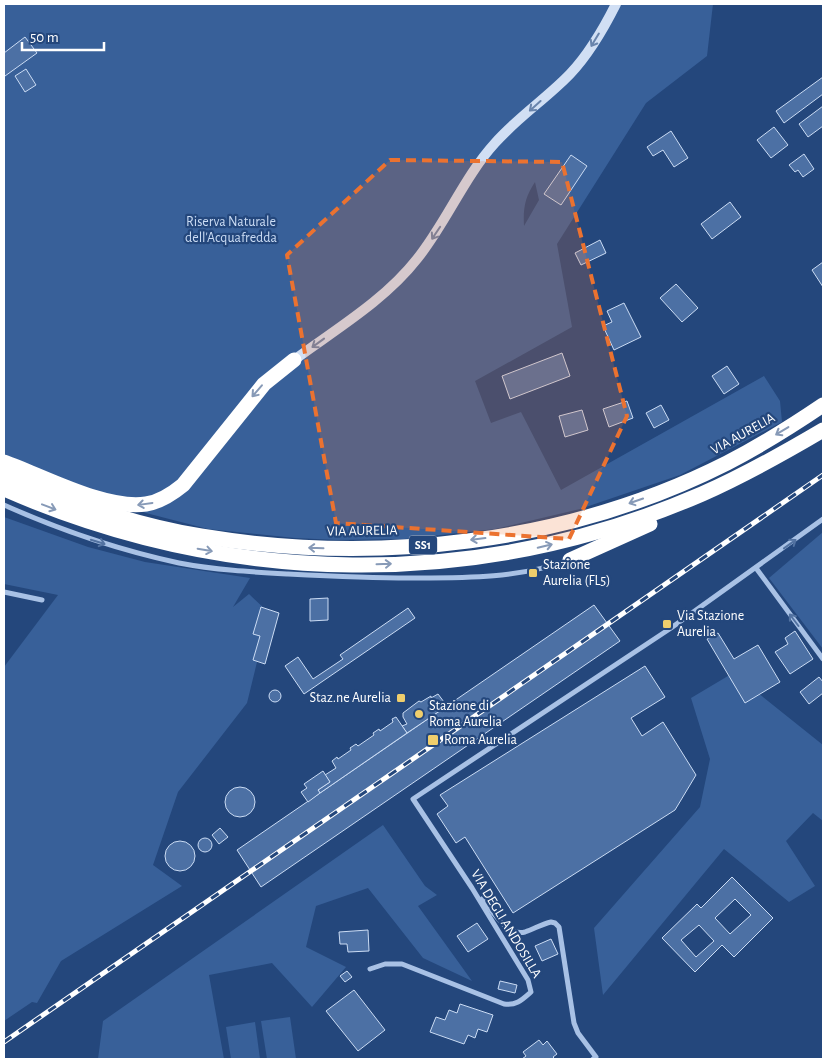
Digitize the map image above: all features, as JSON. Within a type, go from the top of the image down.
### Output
[{"type":"highway","points":[[4,462],[107,500],[132,505],[153,503],[169,496],[183,485],[258,390],[294,360]]},
{"type":"highway","name":"VIA AURELIA","points":[[4,474],[100,510],[159,527],[202,536],[256,544],[300,547],[415,546],[529,532],[580,519],[641,499],[726,464],[759,446],[823,405]]},
{"type":"highway","name":"SS1","points":[[4,489],[44,506],[95,524],[182,546],[261,560],[360,565],[467,559],[526,550],[604,530],[702,494],[823,430]]},
{"type":"highway","points":[[570,560],[654,522],[702,494]]},
{"type":"street","points":[[294,360],[366,307],[406,273],[437,231],[490,149],[510,128],[571,73],[592,46],[616,4]]},
{"type":"street","points":[[4,505],[89,539],[132,552],[180,563],[237,571],[338,578],[445,578],[523,573],[547,568],[570,560]]},
{"type":"street","points":[[823,519],[756,568],[823,659]]},
{"type":"street","name":"VIA DEGLI ANDOSILLA","points":[[370,969],[385,964],[402,964],[500,1003],[512,1004],[522,1000],[531,992],[528,980],[472,888],[413,799],[671,628],[756,568]]},
{"type":"street","points":[[4,592],[42,600]]},
{"type":"street","points":[[472,888],[507,928],[515,932],[523,932],[549,922],[557,924],[560,930],[569,1002],[574,1022],[578,1032],[596,1057],[592,1059]]},
{"type":"highlighted area","points":[[390,160],[562,162],[627,416],[569,539],[336,523],[287,255]]},
{"type":"green space","name":"Riserva Naturale dell'Acquafredda","points":[[4,4],[713,4],[707,56],[646,103],[557,244],[572,327],[475,381],[491,423],[521,412],[561,490],[764,376],[780,401],[782,422],[680,475],[580,509],[495,529],[404,539],[337,540],[295,538],[208,529],[146,513],[113,498],[4,457]],"holes":[[[535,182],[539,200],[524,226],[525,203]]]},
{"type":"green space","points":[[4,517],[88,547],[145,562],[250,578],[233,607],[249,594],[269,613],[247,703],[178,792],[153,865],[182,886],[61,961],[37,1003],[32,1002],[4,1021],[4,667],[58,595],[4,584]]},
{"type":"green space","points":[[823,532],[823,649],[769,578]]},
{"type":"green space","points":[[733,673],[823,745],[823,821],[813,813],[786,841],[815,886],[789,902],[724,849],[603,995],[594,928],[700,807],[710,759],[691,698]]},
{"type":"green space","points":[[383,825],[425,886],[437,895],[418,906],[472,981],[423,958],[368,888],[316,906],[306,947],[346,967],[312,1007],[272,963],[209,975],[224,1059],[98,1059],[103,1021]]},
{"type":"green space","points":[[290,1017],[296,1059],[267,1059],[261,1021]]},
{"type":"green space","points":[[255,1022],[260,1059],[231,1059],[226,1027]]},
{"type":"building","points":[[25,37],[37,53],[5,76],[4,53]]},
{"type":"building","points":[[26,69],[36,85],[25,92],[15,76]]},
{"type":"building","points":[[823,77],[823,94],[784,123],[776,111]]},
{"type":"building","points":[[823,106],[823,126],[808,137],[799,124]]},
{"type":"building","points":[[774,127],[788,145],[771,158],[757,140]]},
{"type":"building","points":[[671,131],[688,158],[674,167],[663,150],[653,156],[647,147]]},
{"type":"building","points":[[804,154],[814,169],[803,177],[798,170],[795,172],[789,165]]},
{"type":"building","points":[[571,155],[587,166],[561,205],[544,194]]},
{"type":"building","points":[[730,202],[741,217],[712,239],[701,224]]},
{"type":"building","points":[[600,240],[606,253],[581,265],[575,253]]},
{"type":"building","points":[[823,262],[823,287],[812,270]]},
{"type":"building","points":[[676,284],[698,308],[682,322],[660,298]]},
{"type":"building","points":[[624,303],[641,337],[614,350],[603,326],[612,322],[607,311]]},
{"type":"building","points":[[562,353],[570,376],[510,399],[502,376]]},
{"type":"building","points":[[727,366],[739,384],[724,394],[712,376]]},
{"type":"building","points":[[627,401],[633,418],[609,427],[603,409]]},
{"type":"building","points":[[661,405],[669,420],[654,428],[646,413]]},
{"type":"building","points":[[582,410],[588,430],[565,437],[559,416]]},
{"type":"building","points":[[328,598],[328,620],[310,621],[310,599]]},
{"type":"building","points":[[594,605],[620,641],[261,887],[237,850]]},
{"type":"building","points":[[261,607],[279,613],[265,664],[253,660],[260,636],[253,634]]},
{"type":"building","points":[[408,608],[415,618],[304,694],[285,666],[298,657],[313,679],[343,659],[340,655]]},
{"type":"building","points":[[795,631],[813,659],[790,674],[775,652],[788,644],[785,638]]},
{"type":"building","points":[[718,633],[734,659],[758,645],[780,682],[745,703],[707,639]]},
{"type":"building","points":[[645,666],[665,697],[631,718],[642,736],[663,722],[696,775],[675,810],[513,913],[465,837],[456,843],[437,814],[448,806],[440,795]]},
{"type":"building","points":[[819,677],[823,682],[823,693],[809,704],[800,692]]},
{"type":"building","points":[[273,690],[277,690],[281,696],[277,702],[273,702],[269,698],[269,694]]},
{"type":"building","name":"Stazione di Roma Aurelia","points":[[438,694],[447,706],[407,733],[402,726],[407,724],[403,713],[419,701],[421,702]]},
{"type":"building","points":[[396,717],[407,733],[320,793],[318,790],[330,782],[325,775],[336,768],[332,761],[351,750],[350,748],[356,744],[358,746],[374,735],[373,733],[379,729],[380,731],[393,722],[392,719]]},
{"type":"building","points":[[323,771],[330,782],[318,790],[320,793],[308,802],[301,792],[307,788],[304,784]]},
{"type":"building","points":[[240,787],[251,791],[255,802],[251,813],[240,817],[229,813],[225,802],[229,791]]},
{"type":"building","points":[[220,828],[228,837],[219,844],[212,835]]},
{"type":"building","points":[[205,838],[210,840],[212,845],[210,850],[205,852],[200,850],[198,845],[200,840]]},
{"type":"building","points":[[180,841],[186,842],[194,850],[194,862],[186,870],[180,871],[174,870],[166,862],[165,856],[166,850],[174,842]]},
{"type":"building","points":[[732,877],[773,918],[734,957],[722,945],[695,972],[662,938],[697,904],[701,908]],"holes":[[[735,899],[751,915],[730,934],[715,918]],[[699,925],[714,941],[696,957],[681,940]]]},
{"type":"building","points":[[477,923],[488,939],[468,952],[457,936]]},
{"type":"building","points":[[368,930],[369,951],[348,952],[347,944],[340,944],[339,932]]},
{"type":"building","points":[[551,939],[558,954],[542,961],[535,946]]},
{"type":"building","points":[[347,971],[352,977],[345,982],[340,976]]},
{"type":"building","points":[[500,981],[517,985],[515,993],[498,989]]},
{"type":"building","points":[[354,990],[385,1030],[358,1051],[326,1011]]},
{"type":"building","points":[[460,1004],[493,1015],[487,1032],[478,1029],[475,1038],[468,1035],[464,1044],[430,1032],[436,1017],[445,1020],[449,1010],[457,1013]]},
{"type":"building","points":[[539,1040],[543,1045],[547,1041],[557,1054],[553,1057],[555,1059],[522,1059],[526,1056],[523,1052]]},
{"type":"railway","points":[[4,1042],[823,475]]},
{"type":"place","name":"Stazione Aurelia (FL5)","points":[[533,573]]},
{"type":"place","name":"Via Stazione Aurelia","points":[[667,624]]},
{"type":"place","name":"Staz.ne Aurelia","points":[[401,698]]},
{"type":"place","name":"Stazione di Roma Aurelia","points":[[419,714]]},
{"type":"place","name":"Roma Aurelia","points":[[433,740]]}]
